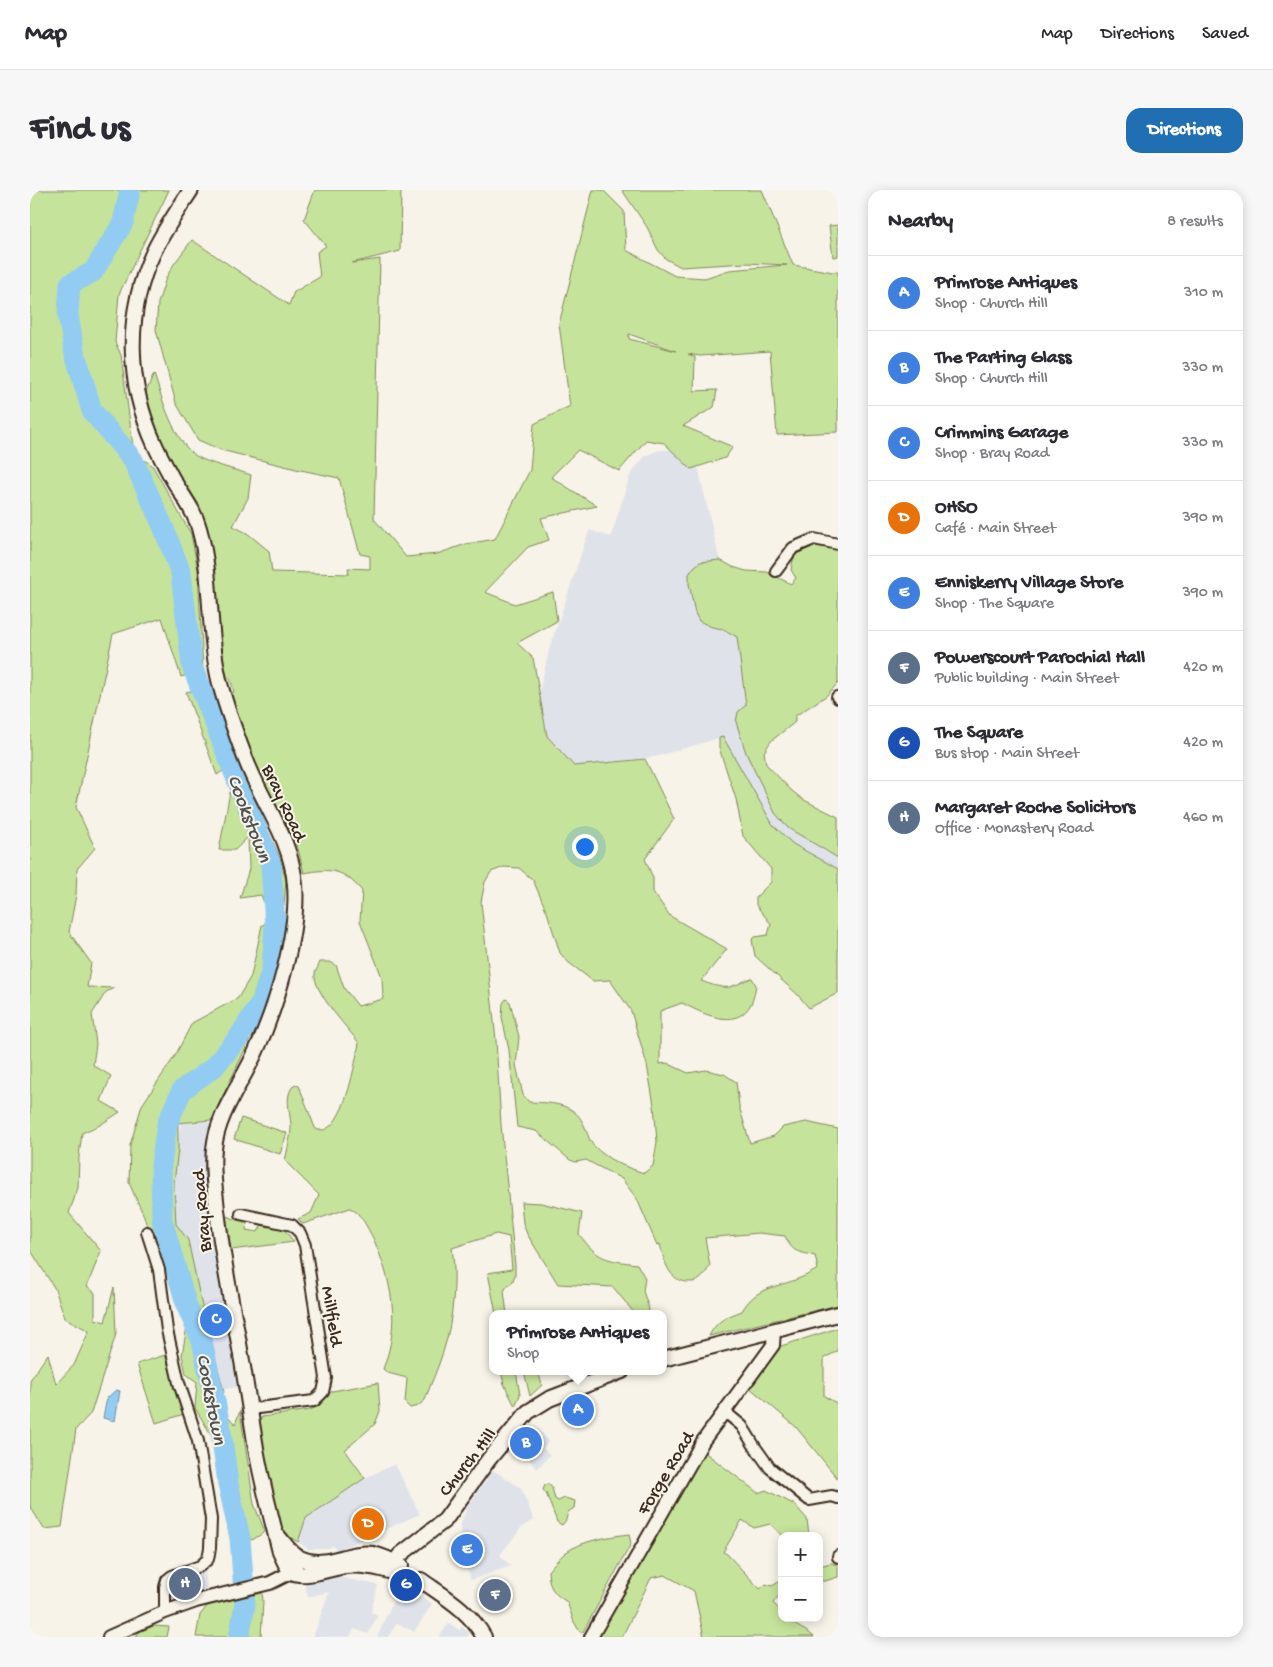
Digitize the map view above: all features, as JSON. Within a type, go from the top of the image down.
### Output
[{"type":"main road","name":"Bray Road","points":[[191,190],[163,233],[142,281],[134,324],[132,352],[140,409],[170,476],[188,502],[198,525],[204,550],[217,671],[228,712],[250,770],[290,852],[295,884],[295,908],[280,987],[258,1048],[219,1126],[214,1149],[213,1175],[220,1242],[258,1458],[280,1552],[292,1572]]},
{"type":"main road","points":[[667,1358],[838,1314]]},
{"type":"main road","name":"Church Hill","points":[[392,1566],[400,1554],[445,1520],[489,1459],[528,1412],[548,1399],[611,1375]]},
{"type":"main road","name":"Bray Road","points":[[275,1532],[288,1549],[300,1558]]},
{"type":"main road","points":[[300,1558],[325,1562],[372,1554],[428,1585],[462,1609],[476,1623],[484,1637]]},
{"type":"main road","points":[[292,1572],[301,1575],[346,1566],[392,1566]]},
{"type":"street","points":[[776,571],[793,548],[814,539],[838,544]]},
{"type":"street","name":"Millfield","points":[[241,1214],[292,1225],[300,1233],[305,1245],[326,1378],[324,1392],[314,1401],[250,1409]]},
{"type":"street","points":[[147,1232],[159,1270],[167,1330],[180,1383],[198,1441],[211,1519],[208,1559],[200,1566],[172,1576],[167,1580],[165,1612]]},
{"type":"street","name":"Forge Road","points":[[591,1637],[702,1441],[773,1345],[774,1331]]},
{"type":"street","points":[[724,1411],[742,1426],[770,1468],[809,1500],[832,1496],[838,1498]]},
{"type":"street","points":[[109,1637],[165,1612],[213,1596],[266,1584],[292,1572],[300,1558]]},
{"type":"shaded area","points":[[694,449],[736,631],[746,706],[738,712],[736,722],[746,753],[775,813],[824,851],[838,858],[838,869],[793,844],[773,825],[723,737],[655,757],[574,766],[547,736],[539,693],[549,650],[589,530],[611,537],[630,475],[645,456],[659,450]]},
{"type":"shaded area","points":[[212,1121],[207,1143],[208,1195],[238,1387],[219,1390],[171,1213],[174,1161],[181,1124]]},
{"type":"shaded area","points":[[532,1424],[549,1441],[543,1448],[550,1455],[537,1469],[515,1444]]},
{"type":"shaded area","points":[[395,1464],[420,1514],[336,1551],[334,1546],[325,1549],[308,1549],[298,1542],[306,1518],[365,1478]]},
{"type":"shaded area","points":[[493,1470],[521,1488],[534,1520],[522,1527],[500,1555],[511,1566],[471,1580],[461,1551],[460,1525],[468,1506]]},
{"type":"shaded area","points":[[205,1571],[208,1592],[173,1602],[169,1579]]},
{"type":"shaded area","points":[[334,1576],[378,1585],[371,1612],[378,1615],[368,1634],[354,1629],[350,1637],[313,1637],[329,1592],[308,1597],[305,1585]]},
{"type":"shaded area","points":[[398,1590],[426,1599],[432,1604],[414,1632],[397,1623],[388,1637],[377,1637]]},
{"type":"shaded area","points":[[449,1623],[459,1630],[462,1627],[470,1633],[467,1637],[439,1637]]},
{"type":"green space","points":[[30,190],[169,190],[119,294],[115,342],[121,355],[134,454],[152,465],[191,534],[198,570],[203,670],[181,677],[162,618],[113,634],[76,807],[95,848],[77,869],[76,895],[69,932],[91,963],[87,987],[114,988],[106,992],[92,1014],[96,1044],[93,1065],[111,1076],[101,1101],[120,1112],[100,1125],[82,1133],[78,1188],[69,1213],[101,1251],[87,1286],[95,1293],[95,1319],[105,1322],[114,1287],[116,1334],[91,1413],[76,1429],[62,1527],[44,1529],[30,1506],[30,1380],[48,1354],[56,1384],[74,1365],[89,1331],[65,1318],[55,1289],[30,1249]]},
{"type":"green space","points":[[315,190],[401,190],[400,251],[352,263],[380,259],[374,519],[406,557],[437,554],[466,544],[495,539],[530,470],[534,424],[570,406],[559,324],[593,190],[603,190],[624,211],[626,250],[675,276],[705,278],[729,270],[787,265],[746,263],[681,267],[666,259],[658,250],[647,227],[622,190],[762,190],[793,265],[838,272],[838,432],[777,435],[770,351],[700,356],[688,354],[695,357],[694,391],[717,390],[714,407],[683,426],[733,447],[725,458],[691,469],[664,443],[646,440],[619,471],[578,450],[551,477],[597,506],[541,518],[549,540],[528,547],[485,592],[515,604],[553,592],[557,621],[517,643],[533,658],[547,736],[574,766],[645,759],[674,819],[645,859],[653,878],[653,892],[670,916],[727,949],[701,981],[717,986],[729,987],[752,978],[756,985],[751,1004],[745,1012],[737,1017],[728,1019],[718,1018],[682,1003],[660,1011],[660,1064],[667,1063],[688,1073],[706,1070],[724,1074],[736,1082],[739,1106],[750,1143],[774,1136],[783,1127],[806,1122],[838,1129],[838,1305],[709,1336],[719,1323],[727,1317],[742,1311],[760,1292],[802,1277],[818,1269],[815,1256],[794,1249],[785,1236],[759,1233],[705,1238],[710,1266],[698,1281],[682,1281],[668,1269],[660,1244],[657,1245],[637,1199],[622,1179],[586,1160],[576,1162],[570,1160],[536,1131],[517,1127],[509,1050],[502,1017],[503,1003],[506,999],[510,1002],[519,1037],[516,1065],[523,1095],[529,1102],[567,1107],[579,1116],[593,1145],[604,1155],[644,1173],[653,1166],[657,1142],[654,1105],[647,1065],[631,1011],[610,980],[593,981],[568,962],[560,953],[547,912],[533,880],[519,868],[504,867],[491,872],[485,882],[481,902],[496,1040],[501,1125],[515,1265],[515,1275],[512,1283],[504,1291],[506,1310],[495,1310],[488,1273],[512,1269],[509,1237],[496,1234],[452,1248],[454,1285],[452,1312],[447,1338],[425,1400],[418,1406],[410,1408],[405,1403],[407,1378],[388,1373],[383,1369],[392,1335],[392,1302],[380,1254],[366,1225],[361,1217],[350,1208],[303,1224],[298,1219],[311,1213],[319,1195],[285,1161],[291,1130],[288,1106],[289,1094],[295,1084],[299,1086],[315,1128],[318,1130],[326,1129],[333,1123],[344,1103],[359,1043],[325,999],[319,989],[315,973],[320,962],[330,962],[336,965],[344,988],[358,1006],[383,999],[382,977],[360,921],[362,891],[349,878],[336,872],[304,873],[298,849],[256,771],[230,693],[234,692],[230,678],[225,679],[222,665],[217,595],[198,503],[171,464],[153,425],[146,392],[154,374],[170,419],[188,449],[196,456],[207,461],[251,475],[248,498],[233,526],[247,533],[269,551],[272,572],[349,574],[348,568],[370,569],[370,556],[360,554],[339,478],[221,450],[198,440],[176,403],[156,330],[158,303],[166,278],[192,240],[289,305],[294,292],[320,277],[317,252],[326,246],[304,219]],"holes":[[[629,334],[676,351],[629,339]]]},
{"type":"green space","points":[[838,225],[838,256],[833,257],[829,226]]},
{"type":"green space","points":[[814,546],[838,549],[838,683],[826,696],[795,716],[795,722],[771,741],[764,752],[766,764],[792,791],[802,799],[838,817],[838,858],[788,828],[775,813],[746,753],[736,722],[738,712],[746,705],[737,637],[723,629],[712,627],[699,621],[695,613],[689,584],[689,574],[700,562],[720,560],[746,571],[767,572],[791,584],[796,578],[791,570],[794,555]]},
{"type":"green space","points":[[205,688],[209,691],[234,763],[217,775],[186,692]]},
{"type":"green space","points":[[723,737],[773,825],[793,844],[838,869],[838,993],[809,1008],[797,994],[755,956],[752,940],[755,937],[768,935],[771,924],[756,905],[756,897],[771,882],[771,869],[743,836],[736,799],[719,748],[719,738]]},
{"type":"green space","points":[[230,792],[236,798],[252,824],[263,820],[280,858],[286,880],[284,905],[264,903],[261,895],[240,898],[249,869],[248,837],[235,850],[219,850]]},
{"type":"green space","points":[[272,921],[279,928],[277,952],[265,1002],[212,1120],[178,1123],[178,1149],[174,1183],[176,1224],[188,1240],[201,1302],[224,1392],[213,1407],[226,1414],[235,1424],[240,1411],[254,1504],[265,1532],[252,1540],[228,1522],[225,1488],[215,1441],[195,1408],[197,1382],[186,1374],[182,1355],[191,1303],[186,1278],[171,1279],[164,1246],[151,1241],[144,1216],[129,1183],[130,1145],[142,1105],[175,1056],[192,1023],[238,998],[251,976],[262,925]]},
{"type":"green space","points":[[241,1118],[287,1133],[280,1154],[234,1139]]},
{"type":"green space","points":[[521,1202],[541,1203],[582,1213],[579,1234],[592,1249],[610,1260],[637,1264],[645,1278],[643,1291],[649,1310],[632,1310],[613,1287],[558,1284],[527,1234],[523,1223]]},
{"type":"green space","points":[[226,1216],[247,1223],[246,1230],[258,1232],[262,1224],[284,1229],[294,1242],[231,1250]]},
{"type":"green space","points":[[838,1328],[838,1351],[824,1358],[824,1396],[838,1404],[838,1479],[796,1427],[749,1387],[778,1347]]},
{"type":"green space","points":[[165,1355],[184,1414],[156,1423],[137,1364]]},
{"type":"green space","points":[[502,1375],[517,1375],[520,1395],[515,1406],[504,1384]]},
{"type":"green space","points":[[525,1375],[539,1375],[542,1385],[530,1396]]},
{"type":"green space","points":[[378,1383],[380,1411],[375,1424],[345,1450],[365,1478],[306,1518],[298,1542],[284,1533],[278,1523],[258,1423],[262,1417],[310,1410],[319,1406],[332,1391]]},
{"type":"green space","points":[[703,1451],[758,1493],[766,1490],[795,1505],[807,1519],[809,1532],[779,1532],[770,1524],[754,1528],[742,1520],[723,1552],[760,1589],[766,1584],[772,1586],[778,1582],[778,1597],[773,1603],[778,1608],[778,1622],[791,1622],[814,1637],[704,1637],[694,1591],[665,1575],[651,1578],[621,1637],[597,1637],[611,1616],[650,1542]]},
{"type":"green space","points":[[549,1484],[555,1499],[558,1501],[565,1498],[575,1501],[574,1508],[568,1512],[566,1520],[562,1525],[557,1522],[546,1493],[543,1490],[545,1485]]},
{"type":"green space","points":[[629,1534],[631,1544],[583,1632],[580,1632],[574,1622],[567,1602],[553,1590],[549,1582],[548,1571],[565,1553],[580,1545],[604,1538]]},
{"type":"green space","points":[[831,1563],[838,1565],[838,1577],[823,1581],[823,1565]]},
{"type":"green space","points":[[262,1593],[261,1637],[196,1637],[200,1615],[208,1605]]},
{"type":"green space","points":[[154,1626],[169,1627],[167,1637],[136,1637],[139,1632]]},
{"type":"water","points":[[116,1390],[120,1391],[115,1421],[103,1418],[107,1398]]},
{"type":"waterway","name":"Cookstown","points":[[130,190],[123,223],[93,272],[70,284],[68,315],[74,350],[92,411],[133,460],[162,524],[181,573],[192,666],[271,865],[275,925],[272,969],[262,1001],[239,1037],[214,1067],[182,1090],[167,1124],[161,1165],[162,1220],[187,1307],[202,1341],[220,1425],[228,1483],[240,1538],[245,1605],[239,1637]]},
{"type":"place","name":"Crimmins Garage","points":[[216,1320]]},
{"type":"place","name":"Primrose Antiques","points":[[578,1410]]},
{"type":"place","name":"The Parting Glass","points":[[526,1443]]},
{"type":"place","name":"OHSO","points":[[368,1524]]},
{"type":"place","name":"Enniskerry Village Store","points":[[467,1550]]},
{"type":"place","name":"Margaret Roche Solicitors","points":[[185,1584]]},
{"type":"place","name":"The Square","points":[[406,1585]]},
{"type":"place","name":"Powerscourt Parochial Hall","points":[[495,1595]]}]
